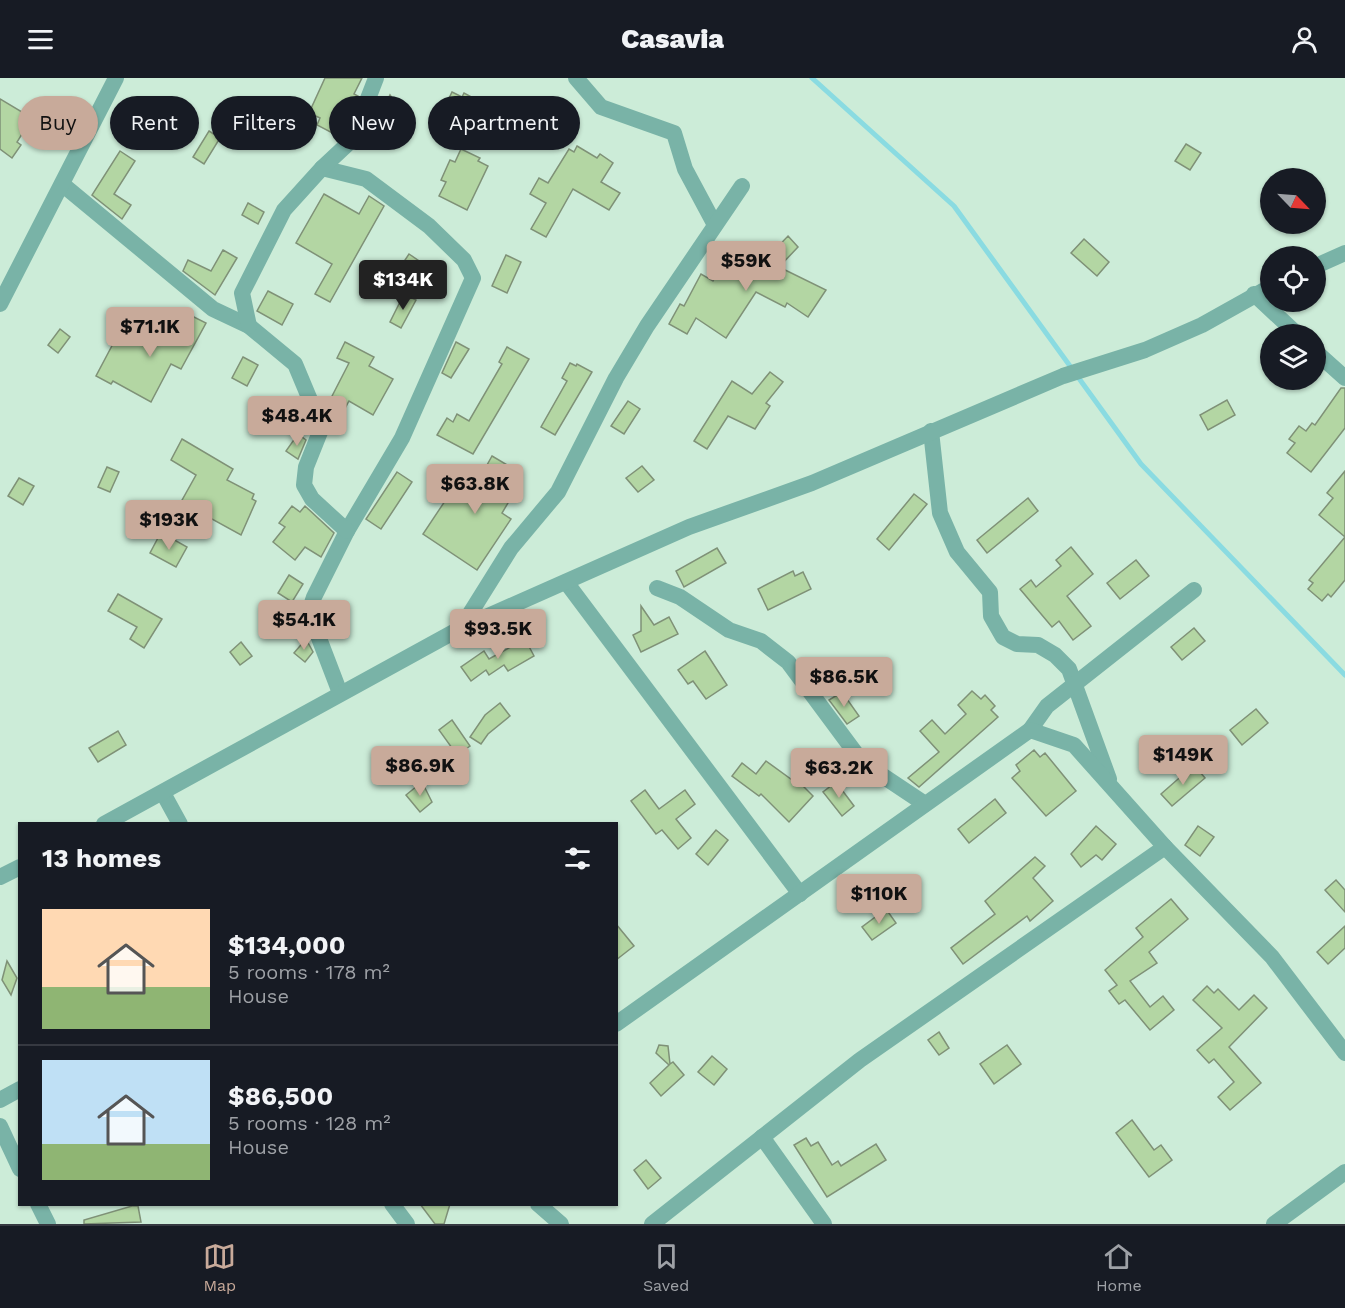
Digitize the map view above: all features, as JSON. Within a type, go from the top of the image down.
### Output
[{"type":"street","points":[[0,304],[116,78]]},
{"type":"street","points":[[371,96],[376,78]]},
{"type":"street","points":[[371,96],[385,78]]},
{"type":"street","points":[[576,78],[601,107],[674,133],[685,169],[715,225]]},
{"type":"street","points":[[249,326],[242,293],[284,210],[341,150]]},
{"type":"street","points":[[322,168],[366,179],[429,226],[465,260],[473,278],[402,438],[347,531],[314,597],[309,612],[340,693]]},
{"type":"street","points":[[62,184],[213,309],[249,326],[295,364],[314,407],[320,432],[306,467],[304,485],[312,500],[347,531]]},
{"type":"street","points":[[461,628],[511,548],[558,492],[621,369],[742,186]]},
{"type":"street","points":[[1326,262],[1345,253]]},
{"type":"street","points":[[108,822],[461,628],[689,527],[813,483],[1063,376],[1145,350],[1202,325],[1260,291]]},
{"type":"street","points":[[1254,294],[1286,324]]},
{"type":"street","points":[[1326,361],[1345,378]]},
{"type":"street","points":[[931,431],[940,513],[957,552],[990,592],[991,616],[1003,637],[1017,644],[1038,645],[1055,654],[1070,669],[1073,685],[1113,788]]},
{"type":"street","points":[[566,582],[800,894]]},
{"type":"street","points":[[657,588],[680,597],[729,630],[761,641],[788,662],[857,755],[883,777],[925,804]]},
{"type":"street","points":[[618,1023],[1030,730],[1047,706],[1194,590]]},
{"type":"street","points":[[1030,730],[1074,745],[1166,847],[1272,957],[1345,1053]]},
{"type":"street","points":[[164,793],[179,822]]},
{"type":"street","points":[[652,1224],[860,1060],[1166,847]]},
{"type":"street","points":[[0,877],[18,868]]},
{"type":"street","points":[[0,1100],[18,1090]]},
{"type":"street","points":[[0,1126],[18,1165]]},
{"type":"street","points":[[762,1137],[824,1224]]},
{"type":"street","points":[[1274,1224],[1345,1172]]},
{"type":"street","points":[[39,1206],[48,1224]]},
{"type":"street","points":[[394,1206],[407,1224]]},
{"type":"street","points":[[540,1206],[561,1224]]},
{"type":"building","points":[[325,78],[362,78],[354,94],[358,96],[329,96],[329,131],[317,125],[320,118],[317,117],[317,96]]},
{"type":"building","points":[[0,99],[18,110],[18,149],[12,158],[0,149]]},
{"type":"building","points":[[209,131],[211,132],[213,150],[204,164],[193,157]]},
{"type":"building","points":[[1186,144],[1201,153],[1190,170],[1175,161]]},
{"type":"building","points":[[580,148],[597,158],[600,154],[613,163],[601,182],[620,193],[609,210],[573,189],[546,237],[531,229],[546,203],[530,194],[539,178],[548,183],[568,150],[574,152],[580,150]]},
{"type":"building","points":[[461,150],[463,150],[480,158],[478,161],[488,166],[467,210],[439,196],[446,182],[441,180],[450,160],[455,162]]},
{"type":"building","points":[[120,151],[135,161],[114,194],[131,205],[122,219],[92,195]]},
{"type":"building","points":[[324,194],[359,214],[369,196],[384,206],[330,302],[315,294],[332,264],[296,243]]},
{"type":"building","points":[[248,203],[264,212],[258,224],[242,215]]},
{"type":"building","points":[[788,236],[798,247],[779,267],[826,290],[808,317],[787,303],[785,307],[756,292],[726,338],[696,318],[687,334],[669,324],[680,304],[684,306],[701,274],[713,281],[724,260],[746,271],[756,253],[767,258]]},
{"type":"building","points":[[1084,239],[1109,262],[1097,276],[1071,253]]},
{"type":"building","points":[[223,250],[237,258],[215,295],[183,271],[188,260],[211,271]]},
{"type":"building","points":[[409,254],[422,263],[409,281],[397,272]]},
{"type":"building","points":[[506,255],[521,262],[507,293],[492,286]]},
{"type":"building","points":[[268,291],[293,304],[282,325],[257,311]]},
{"type":"building","points":[[404,294],[416,300],[401,328],[390,322]]},
{"type":"building","points":[[184,312],[206,323],[181,369],[171,364],[151,402],[113,381],[111,384],[96,376],[114,342],[120,345],[127,333],[138,339],[143,331],[166,345]]},
{"type":"building","points":[[60,329],[70,337],[58,353],[48,345]]},
{"type":"building","points":[[345,342],[374,357],[369,366],[393,379],[373,415],[349,401],[343,412],[328,404],[349,363],[337,358]]},
{"type":"building","points":[[456,342],[469,349],[451,378],[442,373]]},
{"type":"building","points":[[507,347],[529,359],[473,454],[437,435],[447,418],[453,422],[457,414],[469,421],[502,364],[499,362]]},
{"type":"building","points":[[243,357],[258,365],[247,386],[232,378]]},
{"type":"building","points":[[570,363],[592,372],[555,435],[541,427],[567,381],[562,378]]},
{"type":"building","points":[[770,372],[783,382],[766,403],[770,406],[755,429],[728,416],[707,449],[694,441],[732,381],[752,394]]},
{"type":"building","points":[[1341,388],[1345,388],[1345,428],[1311,472],[1287,453],[1295,443],[1289,439],[1299,426],[1306,431],[1312,423],[1315,425]]},
{"type":"building","points":[[1227,400],[1235,415],[1208,430],[1200,415]]},
{"type":"building","points":[[628,401],[640,409],[624,434],[611,426]]},
{"type":"building","points":[[298,434],[306,440],[298,459],[286,451]]},
{"type":"building","points":[[182,439],[233,469],[227,480],[254,494],[252,499],[256,501],[241,535],[181,502],[196,475],[171,460]]},
{"type":"building","points":[[492,456],[519,472],[515,480],[520,483],[502,513],[511,519],[477,570],[423,534],[457,483],[472,492]]},
{"type":"building","points":[[642,466],[654,480],[638,492],[626,478]]},
{"type":"building","points":[[107,467],[119,472],[110,492],[98,487]]},
{"type":"building","points":[[1345,471],[1345,537],[1319,515],[1333,498],[1327,493]]},
{"type":"building","points":[[397,472],[412,482],[381,529],[366,519]]},
{"type":"building","points":[[19,478],[34,486],[23,505],[8,496]]},
{"type":"building","points":[[914,494],[927,504],[889,550],[877,539]]},
{"type":"building","points":[[1028,498],[1038,511],[987,553],[977,540]]},
{"type":"building","points":[[292,506],[300,512],[305,506],[334,533],[321,557],[305,547],[295,560],[273,542],[285,527],[279,523]]},
{"type":"building","points":[[159,536],[169,542],[171,538],[187,547],[176,567],[150,553]]},
{"type":"building","points":[[1345,537],[1345,580],[1331,597],[1328,594],[1322,601],[1308,589],[1313,583],[1309,580]]},
{"type":"building","points":[[1071,547],[1093,574],[1067,596],[1091,626],[1073,640],[1059,621],[1052,627],[1020,589],[1031,580],[1036,587],[1061,566],[1056,560]]},
{"type":"building","points":[[717,548],[726,563],[684,587],[676,571]]},
{"type":"building","points":[[1136,560],[1149,576],[1120,599],[1107,583]]},
{"type":"building","points":[[793,571],[795,576],[803,572],[811,589],[768,610],[758,589]]},
{"type":"building","points":[[289,575],[303,584],[292,602],[278,593]]},
{"type":"building","points":[[118,594],[162,619],[144,648],[130,639],[137,627],[108,611]]},
{"type":"building","points":[[641,606],[654,625],[669,617],[678,634],[641,652],[633,635],[641,631]]},
{"type":"building","points":[[1194,628],[1205,641],[1182,660],[1171,647]]},
{"type":"building","points":[[306,639],[313,652],[305,662],[294,653]]},
{"type":"building","points":[[525,639],[534,656],[508,671],[504,665],[489,675],[486,670],[471,681],[461,667],[484,651],[489,659]]},
{"type":"building","points":[[241,642],[252,656],[240,665],[230,652]]},
{"type":"building","points":[[705,651],[727,685],[706,699],[693,681],[688,684],[678,670]]},
{"type":"building","points":[[972,691],[981,699],[985,695],[995,706],[991,710],[998,717],[919,787],[908,778],[939,752],[920,731],[932,720],[945,734],[966,714],[958,705]]},
{"type":"building","points":[[842,692],[859,716],[847,724],[829,700]]},
{"type":"building","points":[[500,703],[510,716],[488,734],[481,744],[470,737],[485,715]]},
{"type":"building","points":[[1256,709],[1268,723],[1242,745],[1230,730]]},
{"type":"building","points":[[452,720],[470,746],[457,755],[439,730]]},
{"type":"building","points":[[118,731],[126,745],[98,762],[89,748]]},
{"type":"building","points":[[1034,750],[1040,757],[1045,753],[1076,791],[1046,816],[1012,778],[1020,771],[1016,765]]},
{"type":"building","points":[[766,761],[795,782],[797,780],[813,796],[789,822],[761,794],[759,796],[732,776],[742,763],[756,774]]},
{"type":"building","points":[[1194,765],[1205,778],[1172,806],[1161,794]]},
{"type":"building","points":[[422,782],[432,802],[420,812],[406,795]]},
{"type":"building","points":[[836,782],[854,806],[842,816],[823,792]]},
{"type":"building","points":[[645,790],[659,809],[685,790],[695,804],[676,819],[691,838],[678,849],[662,830],[656,834],[631,801]]},
{"type":"building","points":[[995,799],[1006,813],[969,843],[958,829]]},
{"type":"building","points":[[1096,826],[1116,844],[1102,860],[1096,855],[1081,867],[1071,854]]},
{"type":"building","points":[[1198,826],[1214,837],[1200,856],[1185,845]]},
{"type":"building","points":[[716,830],[728,840],[708,865],[696,854]]},
{"type":"building","points":[[1035,857],[1045,866],[1033,878],[1053,901],[1030,921],[1027,916],[963,964],[951,948],[995,914],[985,901]]},
{"type":"building","points":[[1336,880],[1345,890],[1345,912],[1325,890]]},
{"type":"building","points":[[1171,899],[1188,919],[1149,952],[1157,963],[1130,981],[1150,1007],[1163,996],[1174,1010],[1150,1030],[1125,1000],[1119,1004],[1109,991],[1117,985],[1105,970],[1143,937],[1136,928]]},
{"type":"building","points":[[886,909],[896,923],[872,940],[862,927]]},
{"type":"building","points":[[618,926],[634,946],[618,958]]},
{"type":"building","points":[[1345,926],[1345,948],[1328,964],[1317,952]]},
{"type":"building","points":[[7,961],[17,978],[11,995],[2,980]]},
{"type":"building","points":[[1207,986],[1214,993],[1218,989],[1239,1010],[1254,995],[1267,1008],[1229,1047],[1261,1083],[1230,1110],[1218,1097],[1234,1082],[1214,1059],[1209,1063],[1197,1050],[1222,1028],[1193,1000]]},
{"type":"building","points":[[939,1032],[949,1048],[939,1055],[928,1040]]},
{"type":"building","points":[[659,1045],[668,1046],[670,1064],[673,1062],[684,1075],[661,1096],[650,1083],[669,1065],[656,1053]]},
{"type":"building","points":[[1007,1045],[1021,1064],[994,1084],[980,1064]]},
{"type":"building","points":[[712,1056],[727,1069],[714,1085],[698,1072]]},
{"type":"building","points":[[1132,1120],[1154,1150],[1161,1145],[1172,1160],[1149,1177],[1116,1133]]},
{"type":"building","points":[[806,1138],[811,1146],[818,1142],[832,1165],[838,1161],[841,1166],[876,1144],[886,1160],[827,1197],[794,1145]]},
{"type":"building","points":[[646,1160],[661,1178],[648,1189],[634,1170]]},
{"type":"building","points":[[138,1206],[141,1222],[84,1224],[84,1220]]},
{"type":"building","points":[[422,1206],[449,1206],[444,1224],[435,1224]]},
{"type":"waterway","points":[[812,78],[954,206],[1141,464],[1345,675]]}]
